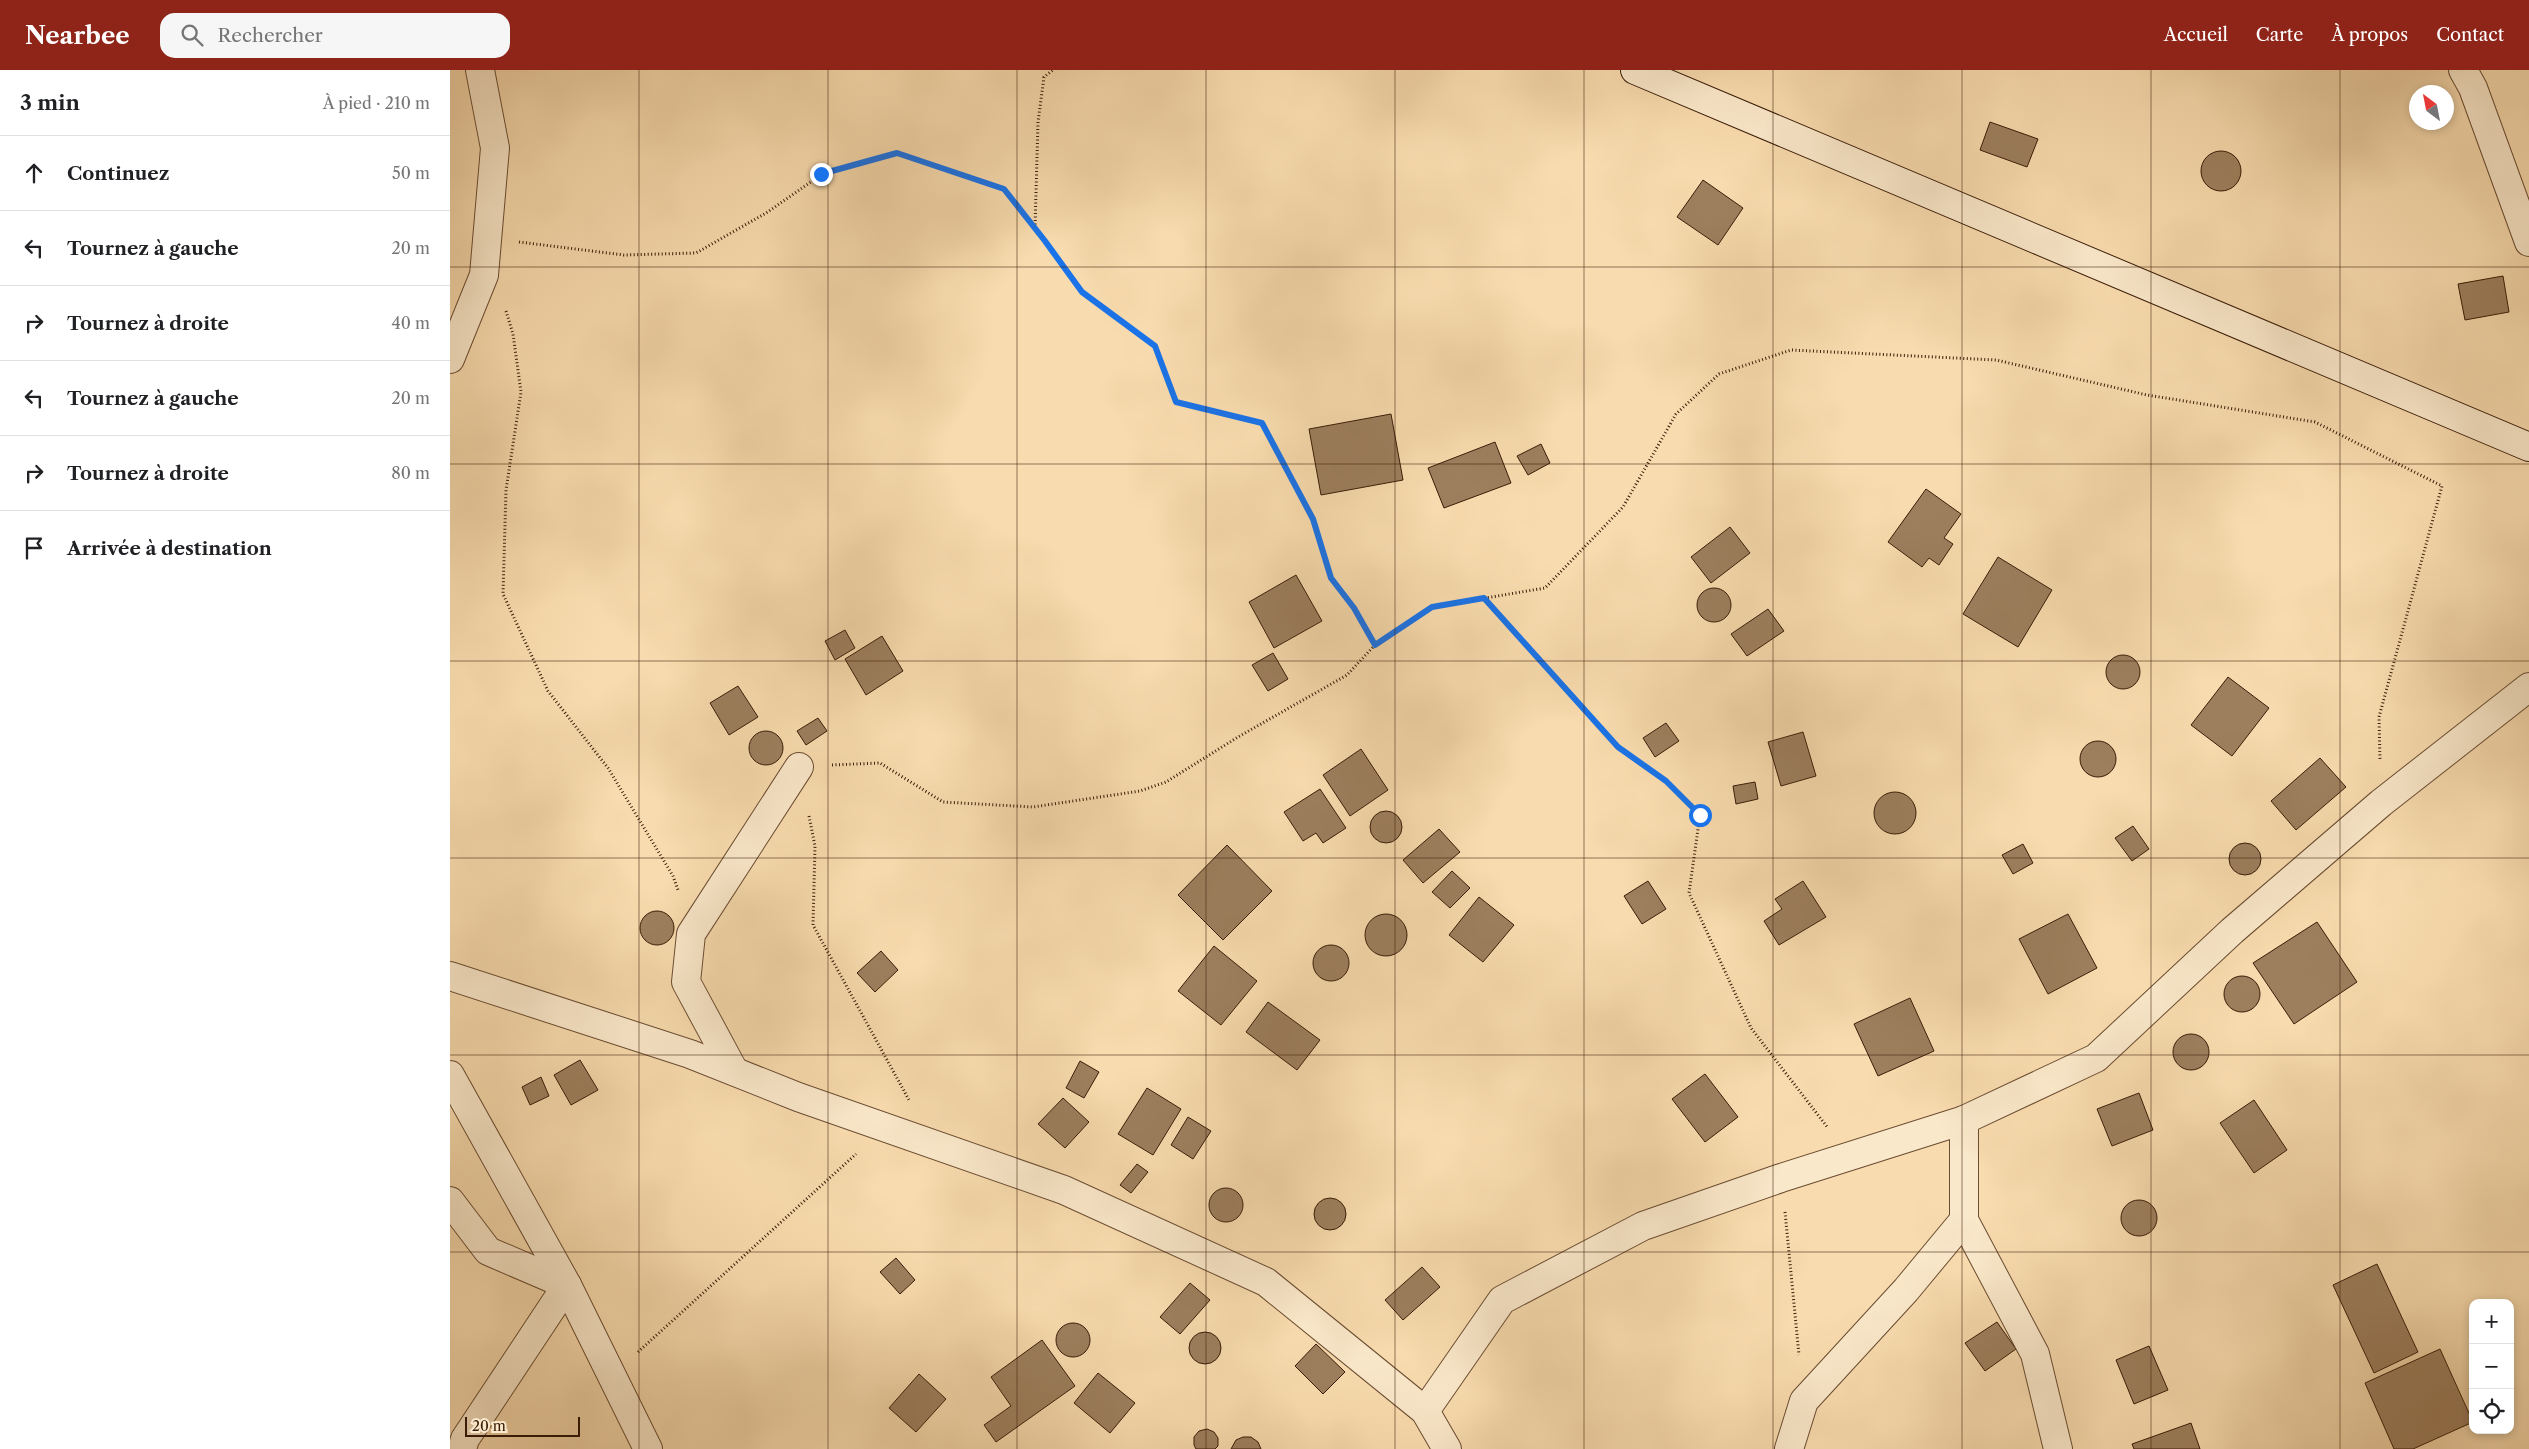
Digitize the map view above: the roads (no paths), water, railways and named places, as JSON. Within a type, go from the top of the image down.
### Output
[{"type":"street","points":[[450,359],[484,275],[495,148],[480,70]]},
{"type":"street","points":[[1635,70],[2529,447]]},
{"type":"street","points":[[2463,70],[2472,88],[2529,242]]},
{"type":"street","points":[[1425,1411],[1502,1300],[1643,1226],[1782,1178],[1964,1120],[2096,1058],[2232,931],[2381,803],[2529,687]]},
{"type":"street","points":[[734,1071],[686,982],[691,934],[799,767]]},
{"type":"street","points":[[450,976],[569,1013],[734,1071],[798,1097],[1064,1190],[1266,1282],[1425,1411],[1447,1449]]},
{"type":"street","points":[[450,1075],[568,1285],[648,1449]]},
{"type":"street","points":[[1964,1120],[1964,1220],[2035,1354],[2058,1449]]},
{"type":"street","points":[[450,1201],[488,1251],[568,1285]]},
{"type":"street","points":[[1789,1449],[1804,1401],[1906,1290],[1964,1220]]},
{"type":"street","points":[[462,1449],[465,1438],[568,1285]]}]
